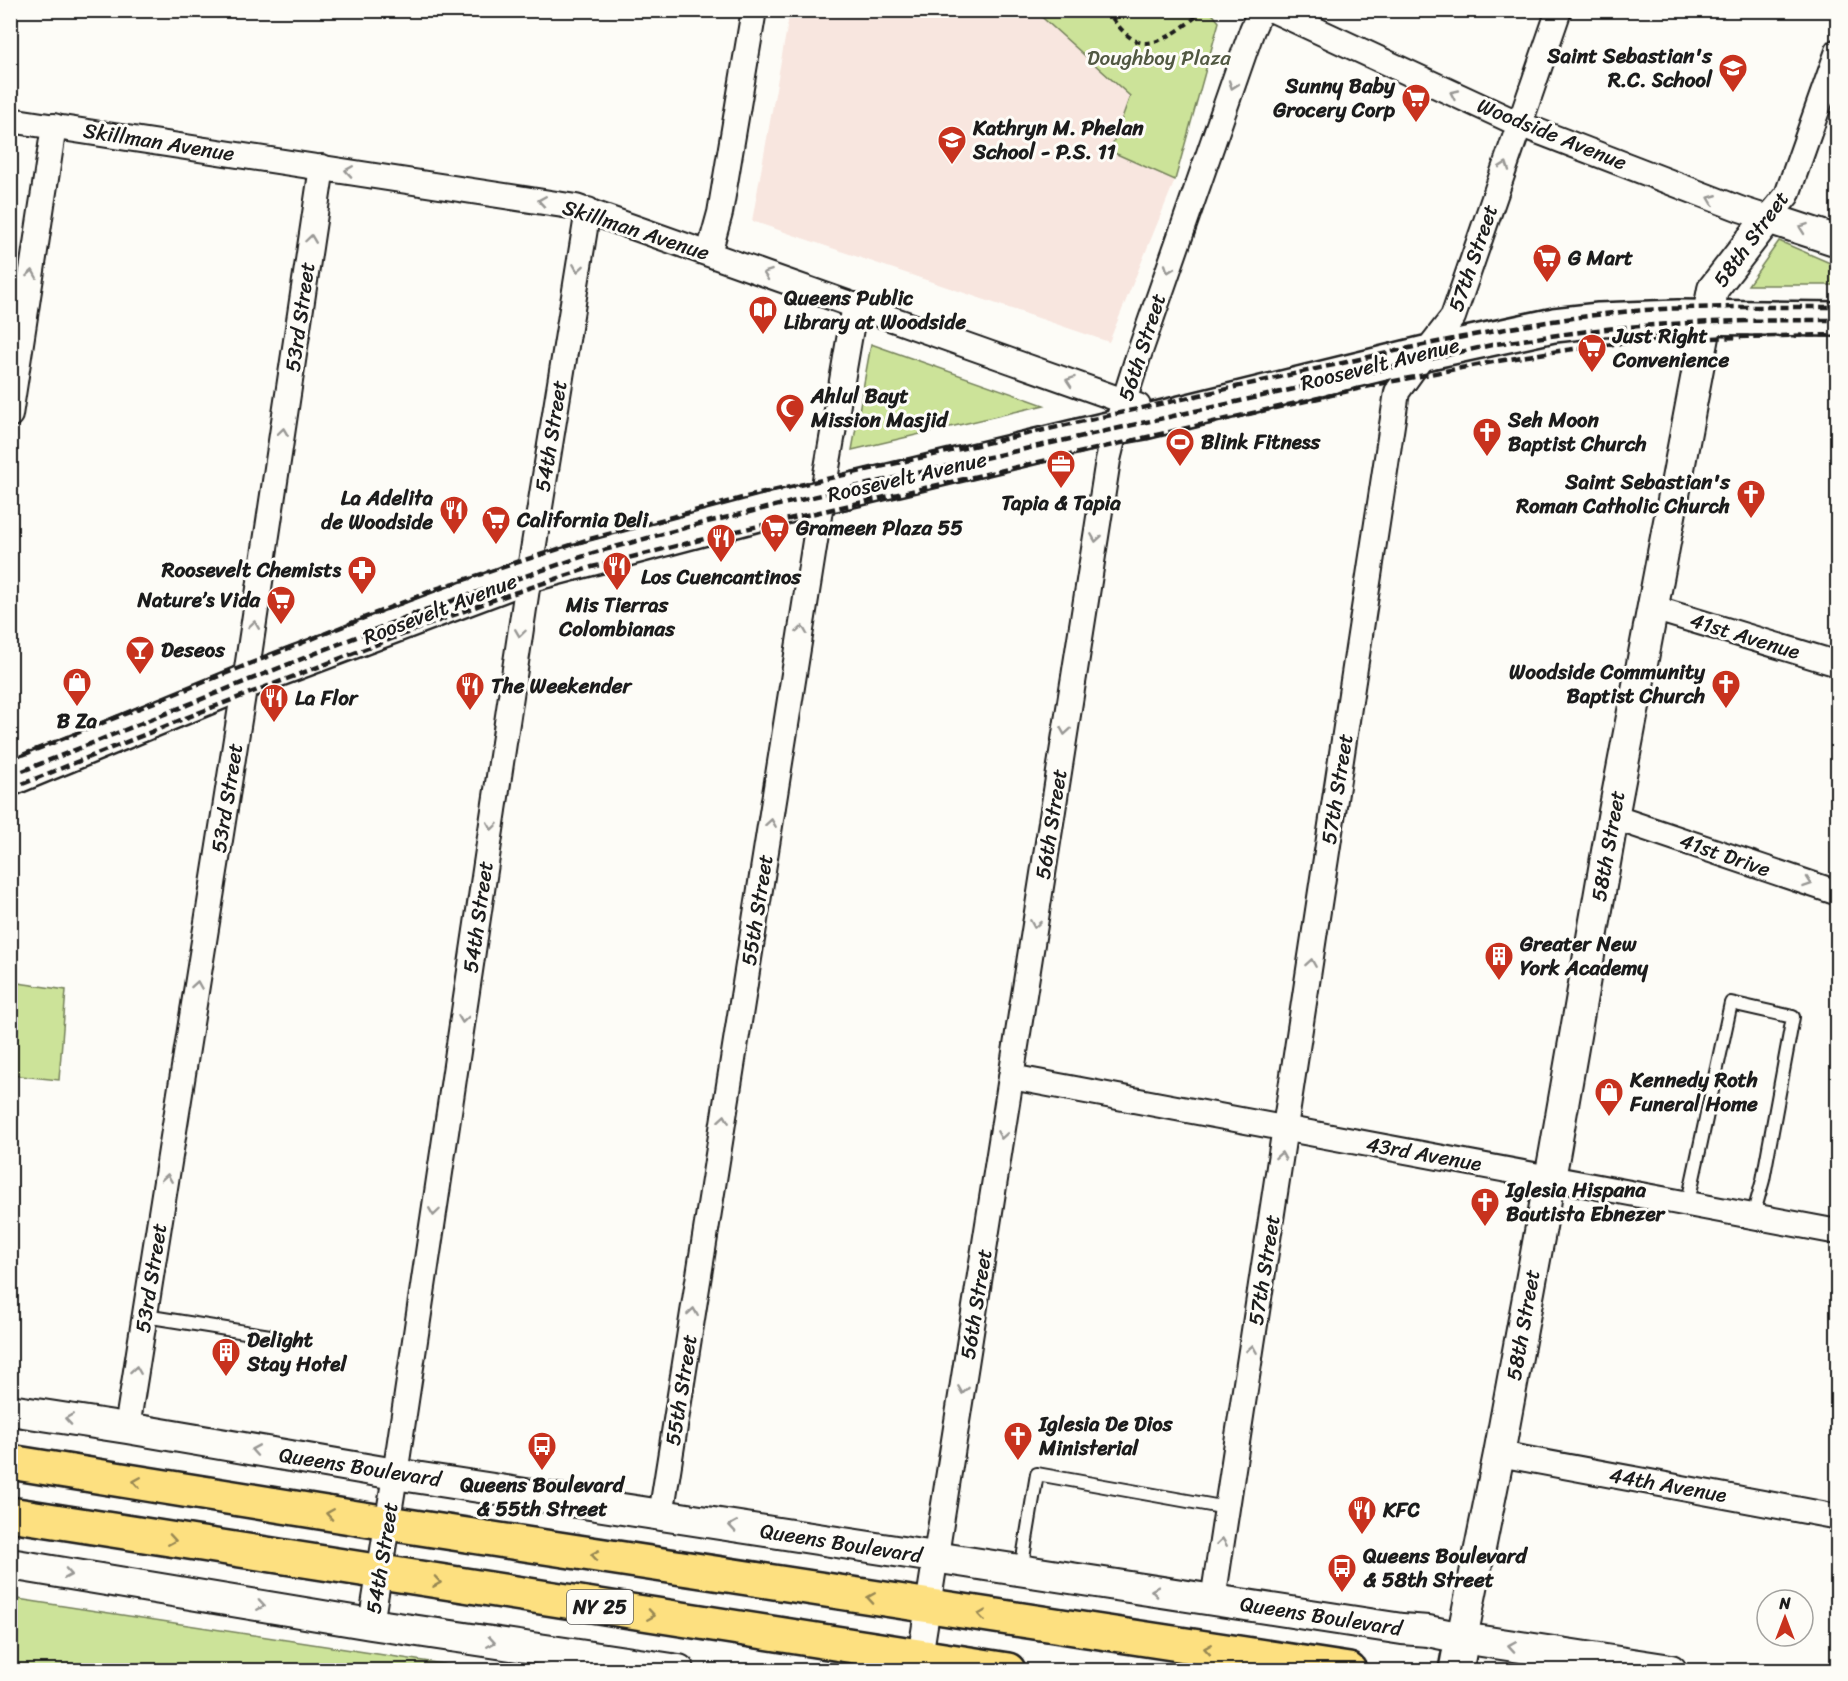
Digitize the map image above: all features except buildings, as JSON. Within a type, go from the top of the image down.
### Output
[{"type":"main road","name":"Roosevelt Avenue","points":[[10,779],[245,682],[529,575],[1120,414],[1169,416],[1425,353],[1554,325],[1599,320],[1708,317],[1838,319]]},
{"type":"main road","name":"NY 25","points":[[10,1462],[387,1523],[1349,1671]]},
{"type":"main road","name":"NY 25","points":[[10,1514],[1008,1671]]},
{"type":"main road","name":"58th Street","points":[[1456,1671],[1462,1638]]},
{"type":"street","points":[[709,253],[720,213],[754,10]]},
{"type":"street","name":"56th Street","points":[[920,1657],[1108,460],[1120,414],[1252,30],[1261,10]]},
{"type":"street","name":"Woodside Avenue","points":[[1273,10],[1520,124],[1740,209],[1838,241]]},
{"type":"street","name":"57th Street","points":[[1213,1599],[1397,392],[1453,317],[1559,10]]},
{"type":"street","name":"58th Street","points":[[1462,1638],[1499,1454],[1613,817],[1713,289],[1787,195],[1838,51]]},
{"type":"street","name":"Skillman Avenue","points":[[10,120],[563,204],[588,210],[855,305],[1120,414]]},
{"type":"street","points":[[10,415],[54,126]]},
{"type":"street","name":"53rd Street","points":[[127,1428],[245,682],[322,167]]},
{"type":"street","name":"54th Street","points":[[371,1624],[529,575],[588,210]]},
{"type":"street","name":"55th Street","points":[[661,1515],[822,497],[855,305]]},
{"type":"street","name":"41st Avenue","points":[[1653,608],[1838,664]]},
{"type":"street","name":"41st Drive","points":[[1613,817],[1838,893]]},
{"type":"street","name":"43rd Avenue","points":[[1011,1077],[1688,1202],[1838,1232]]},
{"type":"street","name":"Queens Boulevard","points":[[10,1410],[395,1474],[1402,1629],[1428,1631],[1671,1671]]},
{"type":"street","name":"44th Avenue","points":[[1499,1454],[1838,1516]]},
{"type":"street","points":[[10,1564],[371,1624],[679,1671]]},
{"type":"lane","points":[[1688,1202],[1731,1003],[1793,1017],[1763,1180],[1754,1216]]},
{"type":"lane","points":[[145,1316],[270,1336]]},
{"type":"lane","points":[[1021,1570],[1037,1474],[1227,1508]]},
{"type":"path","points":[[1106,10],[1131,39],[1144,44],[1172,35],[1204,10]]},
{"type":"shaded area","name":"Kathryn M. Phelan School - P.S. 11","points":[[790,11],[1035,11],[1130,96],[1110,151],[1175,180],[1109,342],[752,221]]},
{"type":"green space","name":"Doughboy Plaza","points":[[1035,11],[1210,11],[1219,22],[1175,180],[1110,151],[1130,96]]},
{"type":"green space","points":[[1779,241],[1837,266],[1837,285],[1748,285]]},
{"type":"green space","points":[[871,344],[1044,405],[852,450]]},
{"type":"green space","points":[[11,982],[66,990],[59,1080],[11,1075]]},
{"type":"green space","points":[[11,1598],[482,1670],[11,1670]]},
{"type":"railway","points":[[10,760],[436,589],[586,540],[746,497],[1418,346],[1531,325],[1645,310],[1717,307],[1838,307]]},
{"type":"railway","points":[[10,776],[416,613],[593,553],[699,524],[859,486],[1496,344],[1635,326],[1838,320]]},
{"type":"railway","points":[[10,789],[203,711],[493,600],[592,567],[728,533],[1384,383],[1516,358],[1650,341],[1838,335]]},
{"type":"place","name":"Saint Sebastian's R.C. School","points":[[1733,94]]},
{"type":"place","name":"Sunny Baby Grocery Corp","points":[[1416,124]]},
{"type":"place","name":"Kathryn M. Phelan School - P.S. 11","points":[[952,166]]},
{"type":"place","name":"G Mart","points":[[1547,284]]},
{"type":"place","name":"Queens Public Library at Woodside","points":[[763,336]]},
{"type":"place","name":"Just Right Convenience","points":[[1592,374]]},
{"type":"place","name":"Ahlul Bayt Mission Masjid","points":[[790,434]]},
{"type":"place","name":"Seh Moon Baptist Church","points":[[1487,458]]},
{"type":"place","name":"Blink Fitness","points":[[1180,468]]},
{"type":"place","name":"Tapia & Tapia","points":[[1061,490]]},
{"type":"place","name":"Saint Sebastian's Roman Catholic Church","points":[[1751,520]]},
{"type":"place","name":"La Adelita de Woodside","points":[[454,536]]},
{"type":"place","name":"California Deli","points":[[496,546]]},
{"type":"place","name":"Grameen Plaza 55","points":[[775,554]]},
{"type":"place","name":"Los Cuencantinos","points":[[721,564]]},
{"type":"place","name":"Mis Tierras Colombianas","points":[[617,592]]},
{"type":"place","name":"Roosevelt Chemists","points":[[362,596]]},
{"type":"place","name":"Nature’s Vida","points":[[281,626]]},
{"type":"place","name":"Deseos","points":[[140,676]]},
{"type":"place","name":"B Za","points":[[77,708]]},
{"type":"place","name":"Woodside Community Baptist Church","points":[[1726,710]]},
{"type":"place","name":"The Weekender","points":[[470,712]]},
{"type":"place","name":"La Flor","points":[[274,724]]},
{"type":"place","name":"Greater New York Academy","points":[[1499,982]]},
{"type":"place","name":"Kennedy Roth Funeral Home","points":[[1609,1118]]},
{"type":"place","name":"Iglesia Hispana Bautista Ebnezer","points":[[1485,1228]]},
{"type":"place","name":"Delight Stay Hotel","points":[[226,1378]]},
{"type":"place","name":"Iglesia De Dios Ministerial","points":[[1018,1462]]},
{"type":"place","name":"Queens Boulevard & 55th Street","points":[[542,1472]]},
{"type":"place","name":"KFC","points":[[1362,1536]]},
{"type":"place","name":"Queens Boulevard & 58th Street","points":[[1342,1594]]}]
